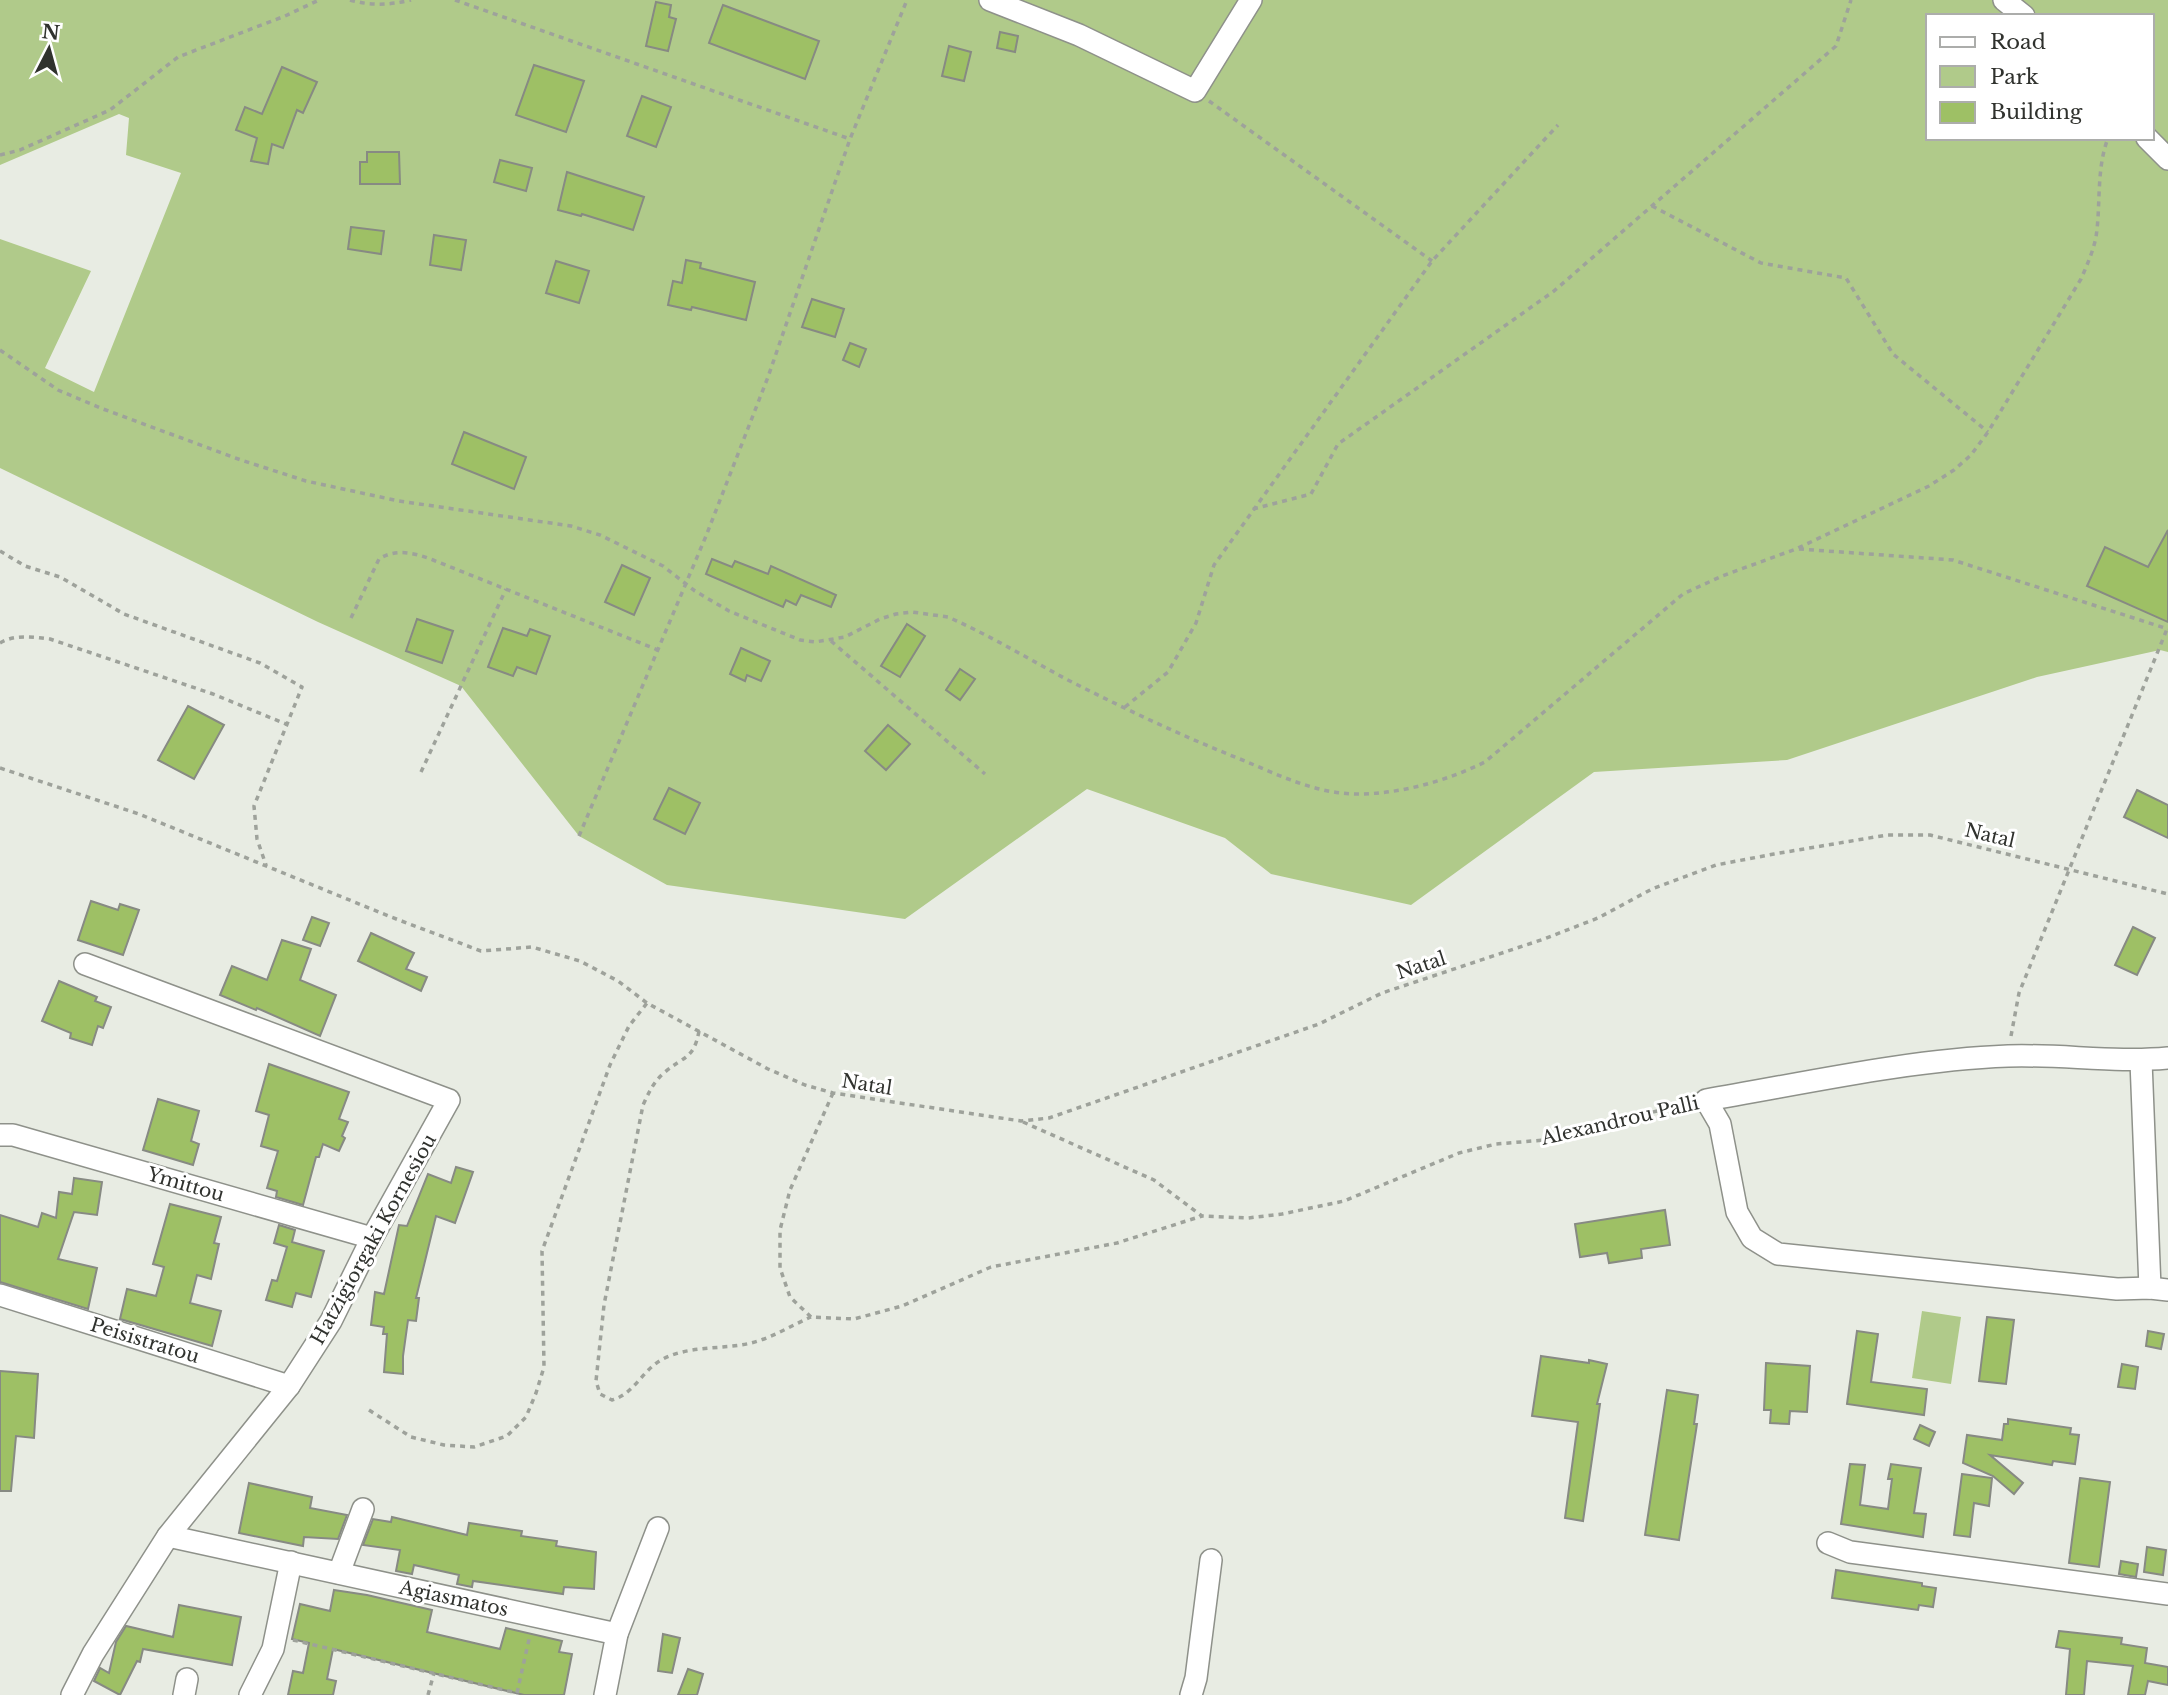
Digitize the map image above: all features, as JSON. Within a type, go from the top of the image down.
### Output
[{"type":"street","points":[[990,0],[1079,35],[1195,92],[1251,0]]},
{"type":"street","points":[[2004,0],[2022,14]]},
{"type":"street","points":[[2149,140],[2168,159]]},
{"type":"street","name":"Hatzigiorgaki Kornesiou","points":[[72,1695],[93,1654],[169,1536],[289,1385],[331,1321],[372,1238],[449,1100],[85,964]]},
{"type":"street","name":"Alexandrou Palli","points":[[1706,1100],[1930,1062],[2009,1056],[2141,1061],[2168,1058]]},
{"type":"street","points":[[1706,1100],[1720,1124],[1737,1212],[1752,1238],[1778,1254],[2117,1289],[2159,1289],[2141,1061]]},
{"type":"street","name":"Ymittou","points":[[0,1135],[13,1135],[372,1238]]},
{"type":"street","name":"Peisistratou","points":[[0,1295],[289,1385]]},
{"type":"street","points":[[339,1573],[363,1509]]},
{"type":"street","points":[[606,1695],[617,1634],[658,1528]]},
{"type":"street","name":"Agiasmatos","points":[[169,1536],[617,1634]]},
{"type":"street","points":[[1828,1544],[1850,1552],[2168,1594]]},
{"type":"street","points":[[1191,1695],[1196,1678],[1211,1560]]},
{"type":"street","points":[[250,1695],[265,1668],[277,1636],[291,1562]]},
{"type":"path","points":[[0,155],[20,150],[110,110],[178,57],[319,0]]},
{"type":"path","points":[[350,0],[365,4],[391,4],[411,0]]},
{"type":"path","points":[[455,0],[850,139]]},
{"type":"path","points":[[579,836],[687,583],[768,377],[850,139],[907,0]]},
{"type":"path","points":[[1253,509],[1311,494],[1338,444],[1554,291],[1836,46],[1851,0]]},
{"type":"path","points":[[1195,92],[1432,261]]},
{"type":"path","points":[[1124,707],[1168,672],[1196,623],[1214,565],[1432,261],[1558,125]]},
{"type":"path","points":[[0,350],[58,390],[241,460],[343,491],[571,526],[600,535],[663,566],[695,592],[763,626],[800,640],[845,637],[896,614],[912,612],[948,617],[1181,736],[1295,781],[1331,792],[1385,792],[1459,775],[1485,762],[1683,594],[1722,576],[1797,549],[1929,486],[1971,455],[1988,432],[2081,279],[2090,259],[2096,236],[2100,171],[2108,140]]},
{"type":"path","points":[[1652,206],[1761,263],[1846,278],[1894,354],[1988,432]]},
{"type":"path","points":[[1797,549],[1953,560],[2167,629],[2019,993],[2011,1029],[2009,1056]]},
{"type":"path","points":[[0,551],[25,565],[60,577],[124,614],[260,663],[302,687],[254,806],[257,839],[266,865]]},
{"type":"path","points":[[351,618],[375,564],[387,554],[398,552],[419,555],[658,650]]},
{"type":"path","points":[[421,772],[506,589]]},
{"type":"path","points":[[0,643],[28,636],[50,639],[214,694],[286,724]]},
{"type":"path","points":[[831,640],[985,774]]},
{"type":"path","name":"Natal","points":[[0,768],[139,814],[481,951],[532,947],[580,961],[618,981],[647,1003],[676,1019],[768,1069],[805,1084],[833,1093],[1021,1121],[1048,1118],[1307,1028],[1382,993],[1544,939],[1598,918],[1652,889],[1716,866],[1886,835],[1930,835],[2168,894]]},
{"type":"path","points":[[369,1410],[411,1437],[444,1445],[474,1447],[507,1436],[526,1417],[544,1367],[542,1251],[610,1065],[629,1026],[647,1003]]},
{"type":"path","points":[[699,1031],[696,1046],[688,1058],[652,1085],[643,1105],[604,1305],[596,1381],[600,1394],[612,1400],[625,1397],[640,1378],[660,1361],[680,1352],[729,1348],[756,1342],[811,1317],[854,1319],[902,1307],[991,1267],[1117,1242],[1202,1216]]},
{"type":"path","points":[[811,1317],[790,1297],[780,1268],[780,1230],[790,1190],[833,1093]]},
{"type":"path","name":"Alexandrou Palli","points":[[1202,1216],[1248,1219],[1344,1201],[1459,1153],[1496,1144],[1557,1139],[1610,1122],[1706,1100]]},
{"type":"path","points":[[1021,1121],[1154,1180],[1202,1216]]},
{"type":"path","points":[[277,1636],[517,1694],[534,1616]]},
{"type":"path","points":[[428,1695],[434,1673]]},
{"type":"green space","points":[[0,0],[2168,0],[2168,652],[2160,650],[2037,677],[1787,760],[1594,772],[1411,905],[1271,874],[1225,838],[1087,789],[905,919],[667,885],[579,836],[461,686],[318,622],[0,468],[0,239],[91,271],[45,368],[94,392],[181,173],[126,155],[129,118],[119,114],[0,165]]},
{"type":"green space","points":[[1922,1311],[1961,1317],[1951,1384],[1912,1378]]},
{"type":"building","points":[[656,2],[671,5],[669,17],[676,19],[668,51],[646,46]]},
{"type":"building","points":[[723,5],[819,41],[805,79],[709,43]]},
{"type":"building","points":[[1000,32],[1018,36],[1015,52],[997,48]]},
{"type":"building","points":[[949,46],[971,52],[964,81],[942,76]]},
{"type":"building","points":[[534,65],[584,81],[566,132],[516,115]]},
{"type":"building","points":[[282,67],[317,82],[303,113],[297,110],[283,148],[272,144],[268,164],[251,161],[257,138],[236,130],[245,107],[262,114]]},
{"type":"building","points":[[642,96],[671,107],[656,147],[627,136]]},
{"type":"building","points":[[367,152],[399,152],[400,184],[360,184],[360,162],[367,162]]},
{"type":"building","points":[[500,160],[532,168],[526,191],[494,182]]},
{"type":"building","points":[[567,172],[644,197],[633,230],[582,214],[581,216],[558,210]]},
{"type":"building","points":[[351,227],[384,231],[381,254],[348,249]]},
{"type":"building","points":[[434,235],[466,240],[461,270],[430,265]]},
{"type":"building","points":[[686,260],[701,263],[700,268],[755,282],[746,320],[692,307],[691,310],[668,305],[673,281],[682,283]]},
{"type":"building","points":[[556,261],[589,271],[579,303],[546,293]]},
{"type":"building","points":[[812,299],[844,309],[835,337],[802,327]]},
{"type":"building","points":[[850,343],[866,349],[859,367],[843,360]]},
{"type":"building","points":[[464,432],[526,457],[514,489],[452,464]]},
{"type":"building","points":[[2168,530],[2168,622],[2087,586],[2105,547],[2148,567]]},
{"type":"building","points":[[712,559],[732,567],[735,561],[768,574],[771,566],[836,595],[831,607],[801,595],[796,605],[786,600],[783,607],[706,574]]},
{"type":"building","points":[[622,565],[650,578],[634,615],[605,602]]},
{"type":"building","points":[[417,619],[453,631],[442,663],[406,651]]},
{"type":"building","points":[[907,624],[925,636],[900,677],[881,666]]},
{"type":"building","points":[[503,628],[527,636],[530,629],[550,636],[536,674],[517,667],[513,676],[488,667]]},
{"type":"building","points":[[741,648],[770,661],[761,681],[747,675],[745,681],[730,674]]},
{"type":"building","points":[[960,669],[975,679],[960,700],[946,690]]},
{"type":"building","points":[[188,706],[224,725],[194,779],[158,760]]},
{"type":"building","points":[[888,725],[910,744],[886,770],[865,751]]},
{"type":"building","points":[[669,788],[700,803],[685,834],[654,819]]},
{"type":"building","points":[[2137,790],[2168,805],[2168,838],[2124,817]]},
{"type":"building","points":[[91,901],[118,910],[120,904],[139,910],[123,955],[78,940]]},
{"type":"building","points":[[312,917],[329,923],[320,946],[303,940]]},
{"type":"building","points":[[2133,927],[2155,938],[2137,975],[2115,965]]},
{"type":"building","points":[[371,933],[414,953],[406,969],[427,977],[421,991],[358,961]]},
{"type":"building","points":[[282,940],[311,949],[300,980],[336,995],[320,1036],[220,995],[232,966],[267,980]]},
{"type":"building","points":[[59,981],[97,997],[95,1001],[111,1007],[103,1028],[98,1026],[92,1045],[70,1038],[71,1033],[42,1021]]},
{"type":"building","points":[[269,1064],[349,1092],[339,1119],[348,1122],[342,1136],[345,1138],[339,1151],[323,1144],[319,1157],[316,1157],[303,1205],[276,1197],[277,1191],[267,1188],[278,1151],[261,1146],[269,1115],[256,1111]]},
{"type":"building","points":[[158,1099],[199,1111],[191,1141],[199,1144],[193,1165],[143,1150]]},
{"type":"building","points":[[456,1167],[473,1172],[455,1223],[436,1216],[416,1298],[419,1298],[416,1321],[408,1320],[403,1374],[384,1372],[387,1334],[383,1334],[384,1327],[371,1325],[375,1292],[384,1294],[399,1225],[407,1226],[428,1174],[451,1183]]},
{"type":"building","points":[[74,1178],[102,1182],[97,1215],[74,1212],[58,1259],[97,1268],[88,1309],[0,1282],[0,1215],[38,1227],[42,1213],[56,1218],[59,1192],[72,1194]]},
{"type":"building","points":[[170,1204],[221,1217],[214,1243],[219,1244],[211,1279],[197,1275],[190,1303],[221,1311],[212,1346],[120,1319],[127,1289],[156,1296],[164,1267],[153,1264]]},
{"type":"building","points":[[1665,1210],[1670,1245],[1641,1249],[1642,1258],[1609,1263],[1607,1253],[1580,1257],[1575,1224]]},
{"type":"building","points":[[279,1225],[295,1230],[292,1242],[324,1251],[311,1297],[296,1293],[292,1307],[266,1300],[272,1280],[277,1281],[287,1247],[274,1243]]},
{"type":"building","points":[[1987,1317],[2014,1320],[2006,1384],[1979,1381]]},
{"type":"building","points":[[1857,1331],[1878,1334],[1871,1382],[1927,1389],[1924,1415],[1847,1404]]},
{"type":"building","points":[[2148,1331],[2164,1334],[2161,1349],[2146,1346]]},
{"type":"building","points":[[1541,1356],[1607,1364],[1597,1404],[1600,1404],[1583,1521],[1565,1518],[1578,1422],[1532,1416]]},
{"type":"building","points":[[1766,1363],[1810,1366],[1807,1412],[1790,1411],[1789,1424],[1770,1423],[1771,1410],[1764,1410]]},
{"type":"building","points":[[2122,1364],[2138,1367],[2135,1389],[2118,1387]]},
{"type":"building","points":[[0,1371],[38,1374],[34,1438],[16,1436],[11,1491],[0,1491]]},
{"type":"building","points":[[1667,1390],[1698,1395],[1694,1424],[1697,1424],[1679,1540],[1645,1535]]},
{"type":"building","points":[[2008,1419],[2071,1428],[2070,1434],[2079,1435],[2075,1464],[2053,1461],[2052,1465],[1990,1455],[2023,1483],[2014,1494],[1993,1476],[1963,1463],[1967,1435],[2002,1440],[2004,1424],[2008,1424]]},
{"type":"building","points":[[1920,1425],[1935,1432],[1929,1446],[1914,1439]]},
{"type":"building","points":[[1850,1464],[1865,1465],[1860,1505],[1888,1509],[1891,1464],[1921,1468],[1914,1513],[1926,1514],[1923,1537],[1841,1524]]},
{"type":"building","points":[[1962,1474],[1992,1478],[1989,1506],[1974,1503],[1970,1537],[1954,1535]]},
{"type":"building","points":[[2080,1478],[2110,1482],[2099,1567],[2069,1563]]},
{"type":"building","points":[[249,1483],[312,1497],[310,1508],[347,1515],[338,1539],[304,1537],[303,1546],[239,1533]]},
{"type":"building","points":[[392,1517],[467,1535],[469,1523],[522,1531],[521,1536],[557,1541],[556,1546],[596,1552],[594,1589],[564,1587],[563,1594],[473,1581],[472,1587],[457,1584],[459,1575],[414,1565],[412,1574],[396,1571],[400,1550],[363,1545],[373,1519],[391,1522]]},
{"type":"building","points":[[2147,1547],[2166,1550],[2163,1575],[2144,1572]]},
{"type":"building","points":[[2121,1561],[2138,1564],[2136,1577],[2119,1574]]},
{"type":"building","points":[[1836,1570],[1922,1583],[1922,1586],[1936,1588],[1933,1607],[1919,1605],[1918,1610],[1832,1598]]},
{"type":"building","points":[[334,1590],[432,1610],[427,1632],[500,1649],[506,1628],[562,1641],[559,1652],[572,1654],[564,1695],[524,1695],[333,1649],[327,1679],[336,1681],[333,1695],[288,1695],[293,1671],[303,1673],[309,1643],[292,1639],[300,1604],[330,1611]]},
{"type":"building","points":[[179,1605],[241,1617],[232,1665],[143,1649],[140,1662],[137,1661],[120,1695],[94,1681],[100,1668],[109,1673],[116,1642],[126,1626],[173,1637]]},
{"type":"building","points":[[2059,1631],[2122,1638],[2121,1644],[2147,1648],[2145,1663],[2168,1667],[2168,1685],[2148,1681],[2145,1695],[2128,1695],[2133,1666],[2087,1661],[2084,1695],[2066,1695],[2070,1649],[2056,1647]]},
{"type":"building","points":[[663,1634],[680,1638],[672,1673],[658,1671]]},
{"type":"building","points":[[688,1669],[703,1674],[697,1695],[678,1695]]}]
